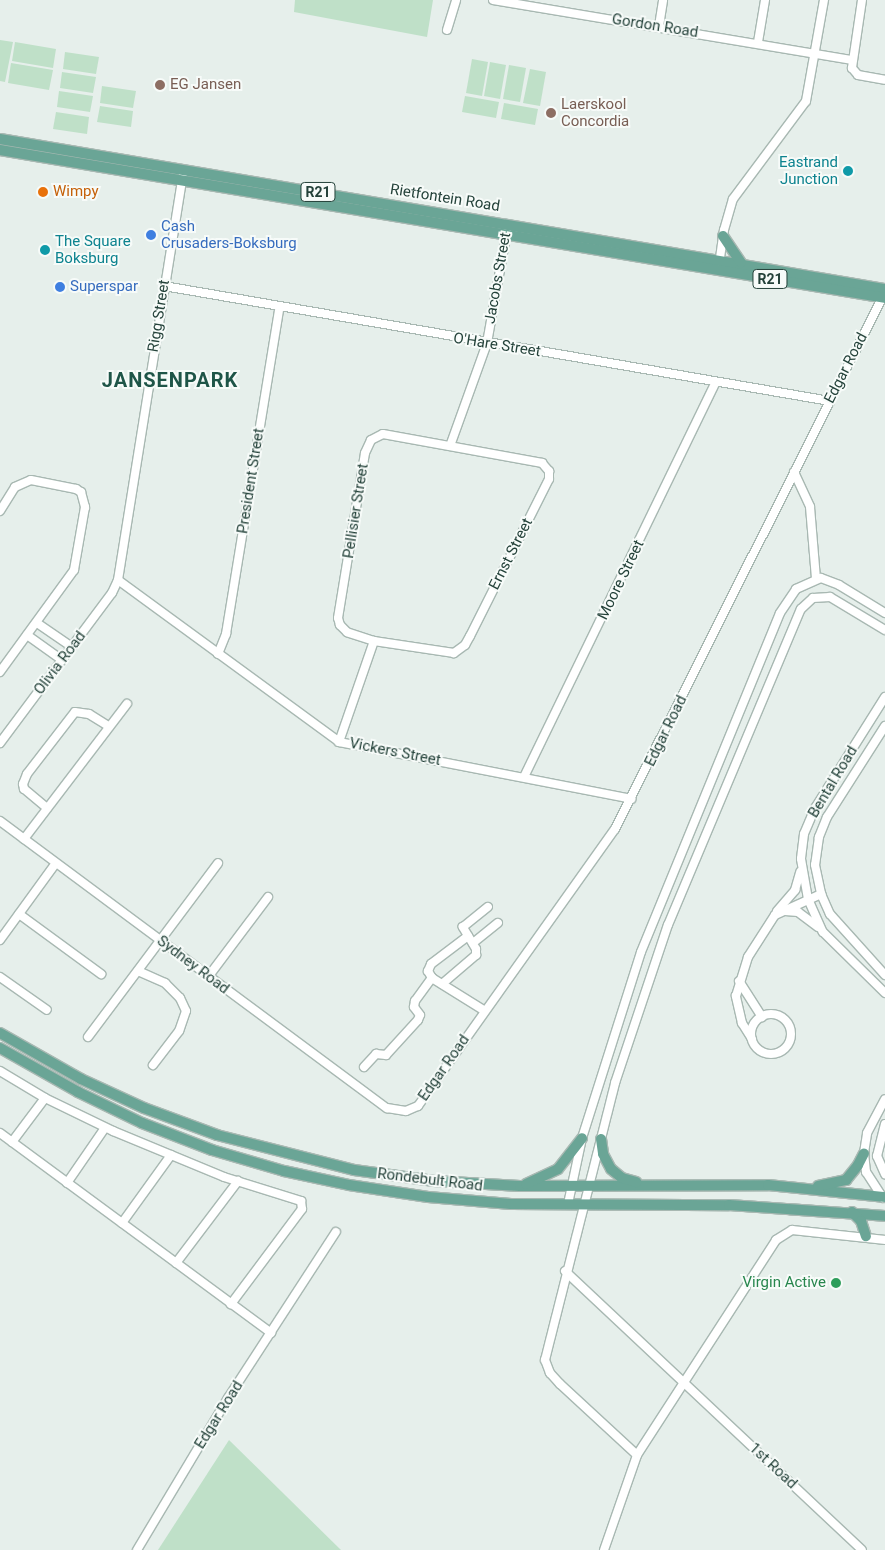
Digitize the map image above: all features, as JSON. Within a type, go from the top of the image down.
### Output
[{"type":"main road","name":"Rietfontein Road","points":[[0,140],[741,263],[884,295]]},
{"type":"main road","name":"Rietfontein Road","points":[[0,150],[288,201],[718,271],[884,295]]},
{"type":"main road","points":[[288,201],[290,188]]},
{"type":"main road","points":[[558,244],[560,233]]},
{"type":"main road","points":[[723,236],[741,263]]},
{"type":"main road","name":"Rondebult Road","points":[[0,1033],[81,1079],[216,1135],[354,1170],[434,1181],[520,1186],[588,1187],[646,1185],[802,1188],[884,1197]]},
{"type":"main road","name":"Rondebult Road","points":[[0,1048],[78,1092],[142,1122],[212,1150],[284,1171],[428,1197],[511,1204],[729,1205],[852,1212],[885,1216]]},
{"type":"main road","points":[[520,1186],[558,1169],[582,1138]]},
{"type":"main road","points":[[601,1139],[603,1154],[611,1169],[622,1178],[646,1185]]},
{"type":"main road","points":[[802,1188],[846,1180],[858,1165],[864,1153]]},
{"type":"main road","points":[[852,1212],[861,1221],[866,1236]]},
{"type":"street","points":[[447,30],[456,0]]},
{"type":"street","name":"Gordon Road","points":[[493,0],[758,42],[851,60]]},
{"type":"street","points":[[558,10],[560,0]]},
{"type":"street","points":[[659,26],[663,0]]},
{"type":"street","points":[[758,42],[765,0]]},
{"type":"street","points":[[718,271],[729,208],[736,194],[805,103],[824,0]]},
{"type":"street","points":[[862,0],[851,60],[852,68],[858,75],[885,80]]},
{"type":"street","name":"Rigg Street","points":[[118,580],[183,171]]},
{"type":"street","name":"Jacobs Street","points":[[450,446],[487,343],[508,224]]},
{"type":"street","name":"O'Hare Street","points":[[164,286],[487,343],[830,400]]},
{"type":"street","name":"Edgar Road","points":[[386,1108],[406,1111],[423,1101],[485,1011],[598,855],[632,799],[884,295]]},
{"type":"street","name":"President Street","points":[[218,654],[226,634],[280,306]]},
{"type":"street","name":"Moore Street","points":[[524,777],[716,382]]},
{"type":"street","name":"Pellisier Street","points":[[374,641],[347,632],[338,618],[366,448],[371,440],[383,434],[450,446]]},
{"type":"street","name":"Ernst Street","points":[[374,641],[446,653],[454,653],[465,645],[549,479],[548,468],[542,463],[450,446]]},
{"type":"street","points":[[794,472],[810,507],[816,579]]},
{"type":"street","points":[[0,510],[15,487],[31,480],[76,489],[85,499],[74,570],[0,672]]},
{"type":"street","points":[[568,1204],[582,1138],[617,1019],[651,922],[780,612],[796,589],[816,579],[839,585],[885,614]]},
{"type":"street","name":"Olivia Road","points":[[0,743],[72,647],[118,580]]},
{"type":"street","name":"Vickers Street","points":[[118,580],[339,742],[632,799]]},
{"type":"street","points":[[637,1455],[547,1368],[545,1349],[615,1083],[656,956],[801,609],[813,598],[830,597],[885,630]]},
{"type":"street","points":[[37,623],[72,647]]},
{"type":"street","points":[[27,635],[62,660]]},
{"type":"street","points":[[339,742],[374,641]]},
{"type":"street","name":"Bental Road","points":[[885,697],[815,808],[801,846],[801,870],[808,899],[823,932],[885,993]]},
{"type":"street","points":[[24,839],[108,726],[127,704]]},
{"type":"street","points":[[47,808],[24,789],[23,784],[27,774],[75,712],[89,714],[108,726]]},
{"type":"street","name":"Bental Road","points":[[885,726],[835,801],[822,826],[815,865],[821,894],[840,928],[885,975]]},
{"type":"street","name":"Sydney Road","points":[[0,821],[386,1108]]},
{"type":"street","points":[[0,940],[56,863]]},
{"type":"street","points":[[88,1037],[162,942],[218,863]]},
{"type":"street","points":[[752,1038],[752,1028],[762,1017],[774,1015],[785,1020],[791,1031],[789,1043],[781,1052],[769,1054],[758,1049],[752,1038],[740,1015],[736,996],[739,981],[755,945],[794,890],[801,870]]},
{"type":"street","points":[[776,914],[821,894]]},
{"type":"street","points":[[208,977],[268,897]]},
{"type":"street","points":[[442,984],[474,957],[476,949],[464,925],[488,907]]},
{"type":"street","points":[[776,914],[798,912],[823,932]]},
{"type":"street","points":[[19,914],[101,974]]},
{"type":"street","points":[[485,1011],[432,978],[428,971],[431,964],[498,923]]},
{"type":"street","points":[[138,972],[165,983],[180,998],[186,1011],[179,1031],[153,1065]]},
{"type":"street","points":[[0,977],[47,1010]]},
{"type":"street","points":[[364,1067],[376,1054],[386,1055],[418,1020],[420,1015],[414,1007],[414,1001],[432,978]]},
{"type":"street","points":[[739,981],[762,1017]]},
{"type":"street","points":[[0,1071],[45,1098],[105,1128],[238,1181],[298,1199],[302,1204],[231,1304]]},
{"type":"street","points":[[12,1142],[45,1098]]},
{"type":"street","points":[[884,1197],[866,1172],[864,1153],[867,1133],[885,1099]]},
{"type":"street","points":[[885,1124],[877,1156],[885,1174]]},
{"type":"street","points":[[67,1183],[105,1128]]},
{"type":"street","points":[[0,1134],[271,1333]]},
{"type":"street","points":[[122,1223],[171,1155]]},
{"type":"street","points":[[176,1263],[238,1181]]},
{"type":"street","points":[[604,1550],[637,1455],[781,1234],[792,1230],[812,1230],[885,1240]]},
{"type":"street","name":"Edgar Road","points":[[137,1550],[271,1333],[336,1232]]},
{"type":"street","name":"1st Road","points":[[565,1271],[862,1550]]},
{"type":"green space","points":[[295,0],[433,0],[427,37],[294,12]]},
{"type":"green space","points":[[0,40],[13,42],[5,82],[0,81]]},
{"type":"green space","points":[[15,42],[56,49],[53,68],[12,61]]},
{"type":"green space","points":[[65,52],[99,57],[96,74],[63,69]]},
{"type":"green space","points":[[472,59],[488,62],[482,96],[466,93]]},
{"type":"green space","points":[[490,62],[506,65],[500,99],[484,96]]},
{"type":"green space","points":[[11,63],[53,70],[49,90],[8,83]]},
{"type":"green space","points":[[509,65],[526,68],[520,102],[503,99]]},
{"type":"green space","points":[[530,69],[546,72],[540,106],[523,103]]},
{"type":"green space","points":[[62,72],[96,77],[93,93],[60,88]]},
{"type":"green space","points":[[102,86],[136,91],[133,108],[100,103]]},
{"type":"green space","points":[[59,91],[93,96],[90,112],[57,107]]},
{"type":"green space","points":[[465,96],[499,102],[496,118],[462,112]]},
{"type":"green space","points":[[504,103],[538,109],[535,125],[501,119]]},
{"type":"green space","points":[[100,106],[133,111],[131,127],[97,122]]},
{"type":"green space","points":[[56,112],[89,117],[87,134],[53,129]]},
{"type":"green space","points":[[229,1440],[341,1550],[158,1550]]},
{"type":"place","name":"EG Jansen","points":[[160,85]]},
{"type":"place","name":"Laerskool Concordia","points":[[551,113]]},
{"type":"place","name":"Eastrand Junction","points":[[848,171]]},
{"type":"place","name":"Wimpy","points":[[43,192]]},
{"type":"place","name":"Cash Crusaders-Boksburg","points":[[151,235]]},
{"type":"place","name":"The Square Boksburg","points":[[45,250]]},
{"type":"place","name":"Superspar","points":[[60,287]]},
{"type":"place","name":"Virgin Active","points":[[836,1283]]},
{"type":"district","name":"JANSENPARK","points":[[170,380]]}]
